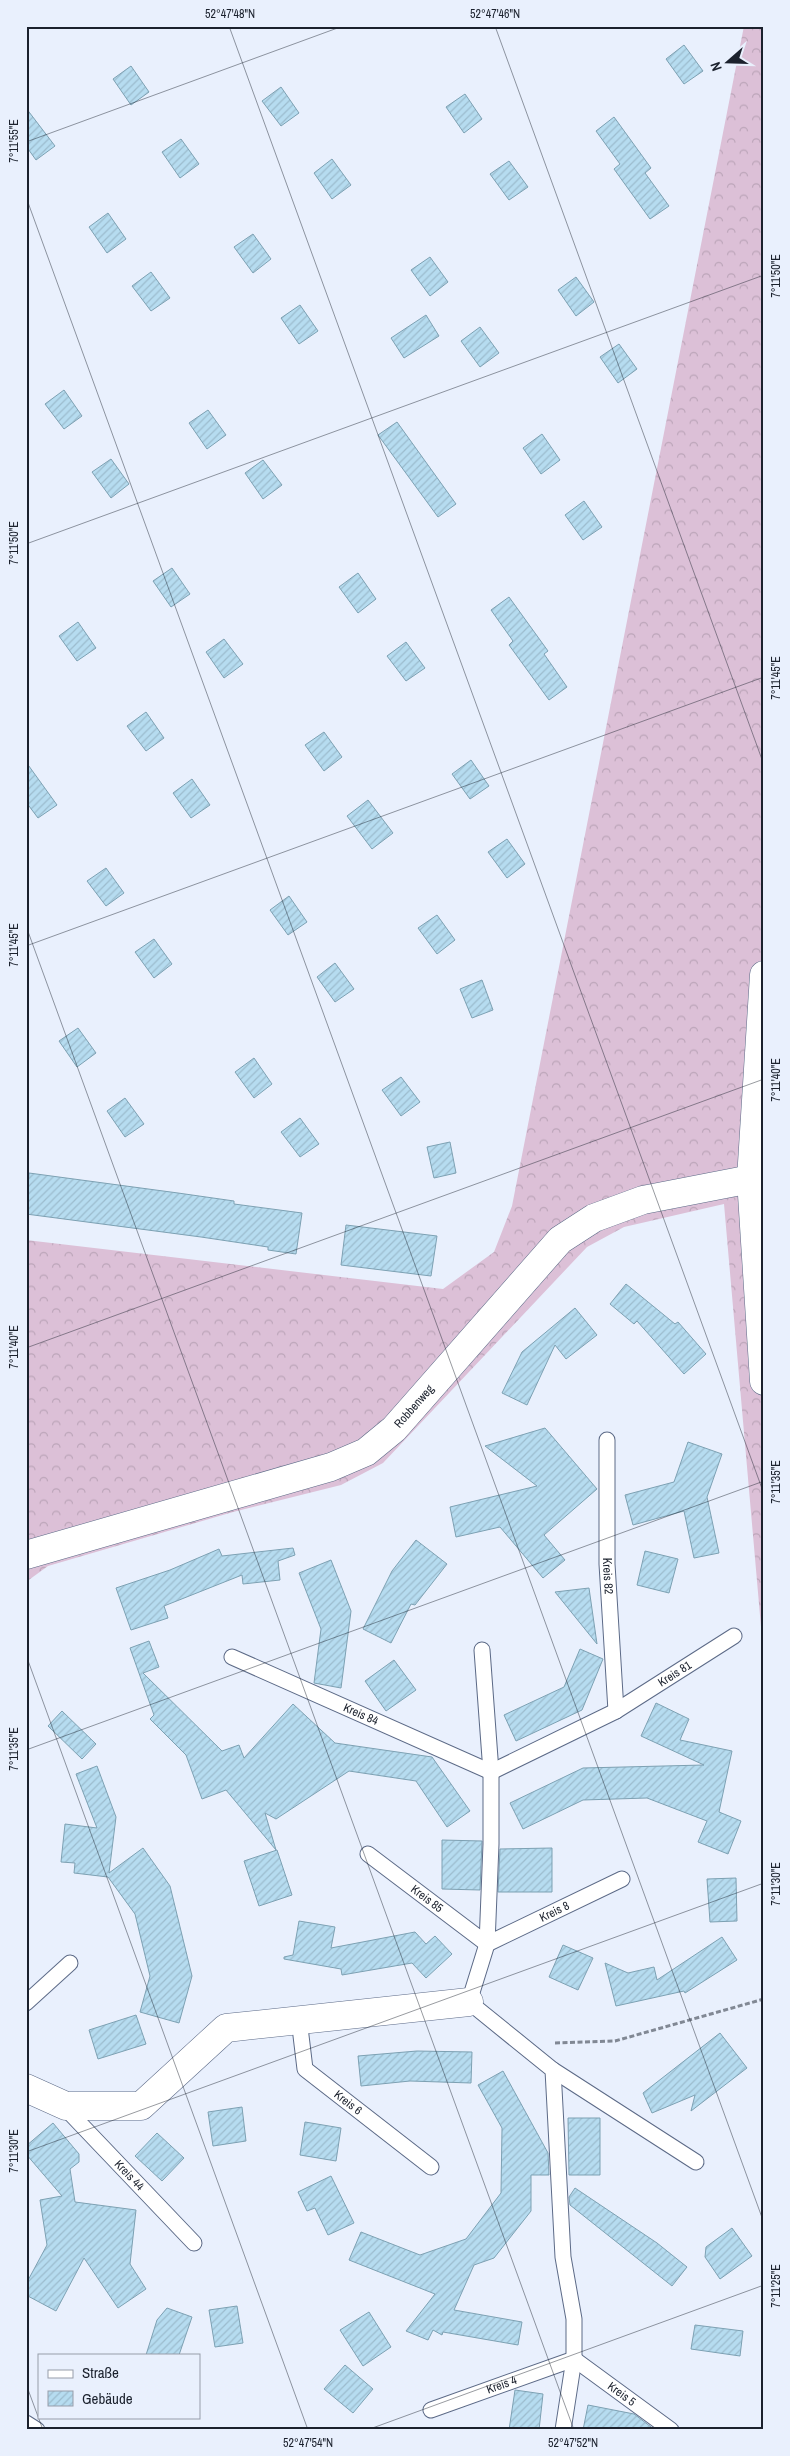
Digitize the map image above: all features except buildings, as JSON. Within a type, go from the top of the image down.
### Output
[{"type":"street","points":[[764,975],[751,1179],[764,1381]]},
{"type":"street","name":"Robbenweg","points":[[26,1555],[331,1468],[366,1452],[394,1430],[560,1240],[594,1218],[643,1200],[751,1179]]},
{"type":"street","points":[[26,2088],[66,2106],[140,2106],[226,2028],[469,2002]]},
{"type":"lane","name":"Kreis 82","points":[[607,1440],[607,1564],[616,1711]]},
{"type":"lane","name":"Kreis 81","points":[[491,1772],[616,1711],[734,1636]]},
{"type":"lane","points":[[482,1650],[491,1772],[487,1944],[469,2002],[524,2044],[553,2070],[696,2162]]},
{"type":"lane","name":"Kreis 84","points":[[232,1657],[491,1772]]},
{"type":"lane","name":"Kreis 85","points":[[368,1854],[487,1944]]},
{"type":"lane","name":"Kreis 8","points":[[487,1944],[622,1879]]},
{"type":"lane","points":[[26,2003],[70,1963]]},
{"type":"lane","name":"Kreis 6","points":[[299,2019],[305,2069],[431,2167]]},
{"type":"lane","points":[[553,2070],[560,2225],[563,2256],[574,2319],[574,2359],[563,2430]]},
{"type":"lane","name":"Kreis 44","points":[[66,2106],[70,2113],[194,2243]]},
{"type":"lane","name":"Kreis 4","points":[[431,2410],[574,2359]]},
{"type":"lane","name":"Kreis 5","points":[[574,2359],[672,2430]]},
{"type":"lane","points":[[26,2423],[37,2430]]},
{"type":"path","points":[[524,2044],[615,2041],[764,1999]]},
{"type":"green space","points":[[744,26],[764,26],[764,1661],[724,1204],[624,1227],[587,1247],[383,1463],[341,1485],[233,1512],[48,1566],[26,1582],[26,1240],[443,1289],[494,1252],[512,1206]]}]
